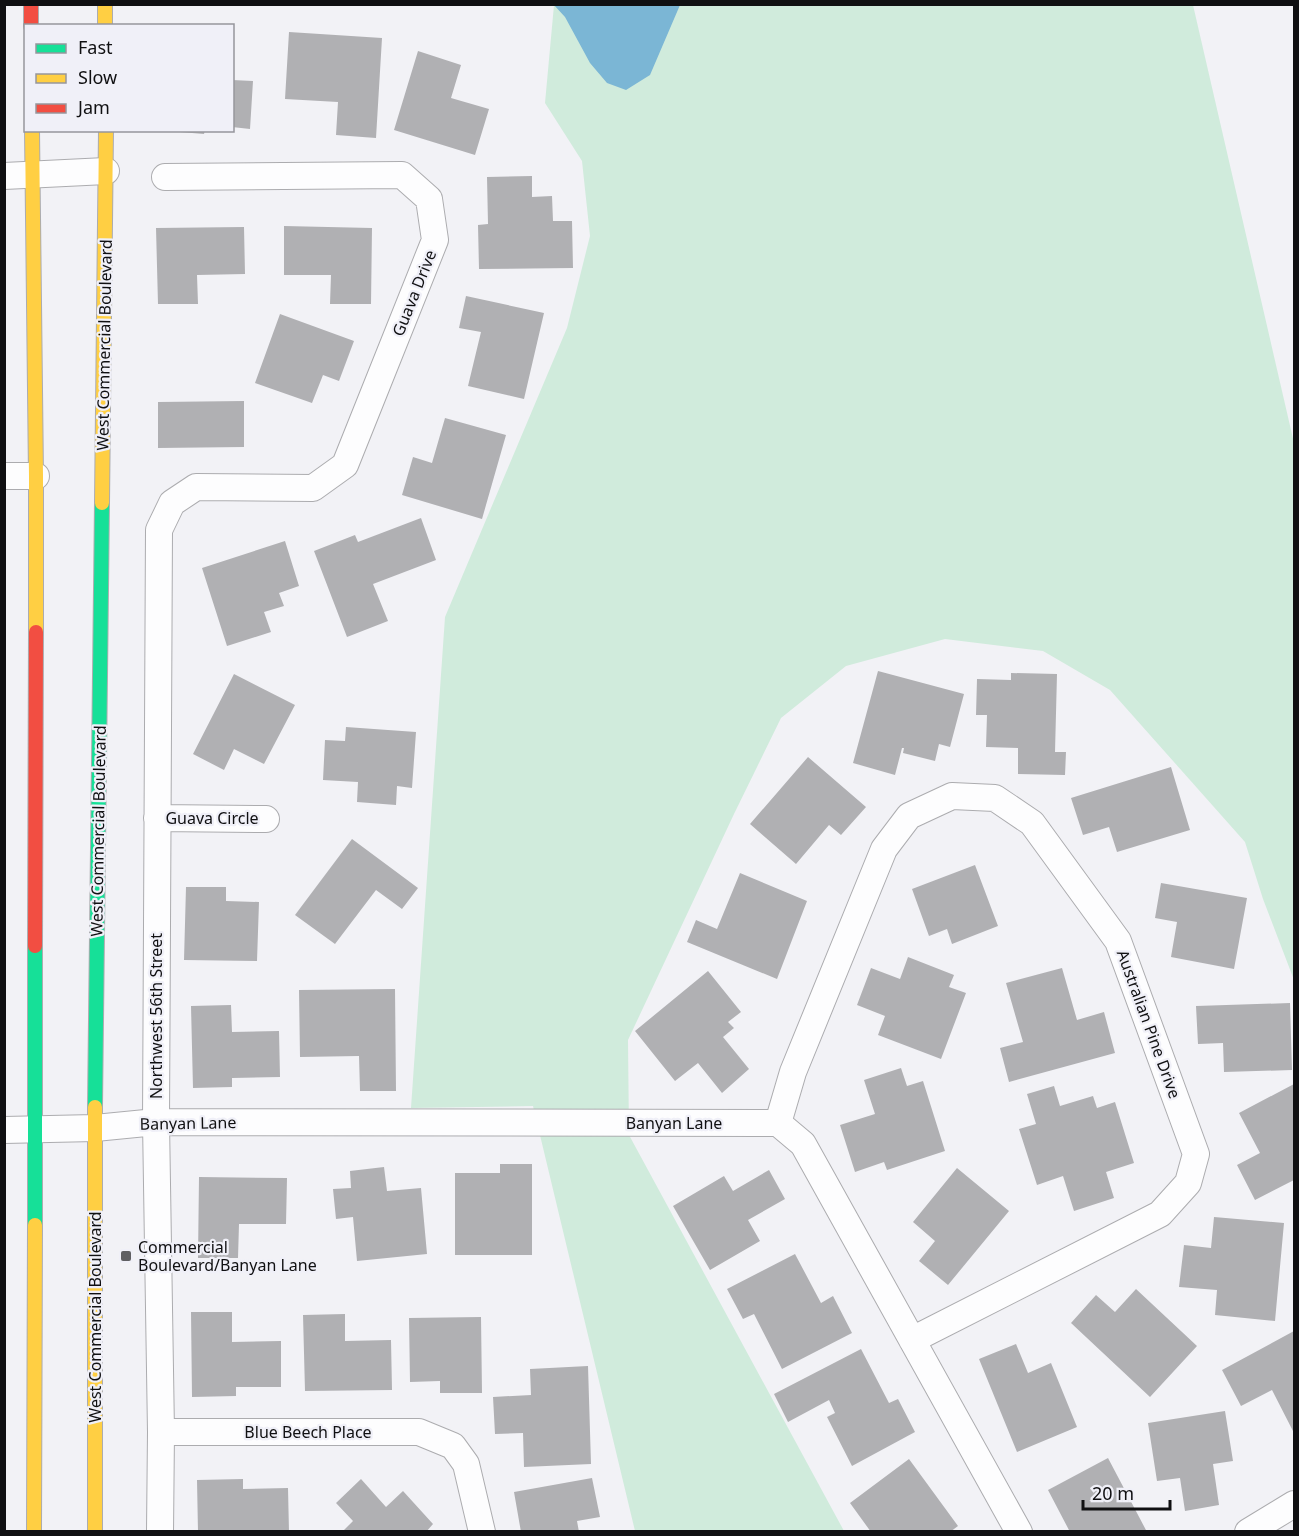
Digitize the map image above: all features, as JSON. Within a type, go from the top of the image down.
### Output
[{"type":"highway","points":[[30,4],[31,24]]},
{"type":"highway","points":[[105,4],[105,24]]},
{"type":"highway","points":[[32,132],[36,476],[34,1532]]},
{"type":"highway","name":"West Commercial Boulevard","points":[[95,1532],[94,1128],[106,132]]},
{"type":"street","points":[[4,176],[106,171]]},
{"type":"street","name":"Guava Drive","points":[[165,177],[402,175],[429,199],[435,240],[345,465],[313,488],[196,487],[172,504]]},
{"type":"street","points":[[4,476],[36,476]]},
{"type":"street","name":"Northwest 56th Street","points":[[160,1532],[161,1432],[156,1122],[159,530],[172,504]]},
{"type":"street","name":"Australian Pine Drive","points":[[778,1123],[793,1072],[884,849],[909,816],[952,796],[995,798],[1032,823],[1118,940],[1196,1154],[1188,1183],[1160,1214],[912,1340]]},
{"type":"street","name":"Guava Circle","points":[[157,818],[266,819]]},
{"type":"street","name":"Banyan Lane","points":[[4,1130],[94,1128],[156,1122],[778,1123]]},
{"type":"street","points":[[778,1123],[802,1143],[1019,1532]]},
{"type":"street","name":"Blue Beech Place","points":[[161,1432],[419,1432],[453,1446],[466,1464],[482,1532]]},
{"type":"street","points":[[1248,1532],[1294,1504]]},
{"type":"green space","points":[[554,5],[1193,5],[1294,443],[1294,980],[1263,899],[1245,842],[1110,690],[1043,651],[945,639],[846,666],[781,718],[628,1040],[629,1135],[844,1531],[635,1531],[533,1106],[411,1108],[445,617],[567,328],[590,236],[582,161],[545,103]]},
{"type":"water","points":[[554,5],[680,5],[650,75],[626,90],[607,83],[590,63],[565,17]]},
{"type":"building","points":[[289,32],[382,38],[376,138],[336,135],[338,102],[285,99]]},
{"type":"building","points":[[418,51],[461,65],[451,98],[489,109],[475,155],[394,130]]},
{"type":"building","points":[[234,80],[253,81],[250,129],[234,127]]},
{"type":"building","points":[[180,132],[204,132],[204,134]]},
{"type":"building","points":[[532,176],[532,197],[552,196],[553,221],[572,221],[573,268],[479,269],[478,225],[488,224],[487,177]]},
{"type":"building","points":[[284,226],[372,228],[371,304],[330,304],[331,275],[284,275]]},
{"type":"building","points":[[244,227],[245,274],[197,275],[198,304],[158,304],[156,228]]},
{"type":"building","points":[[466,296],[544,313],[524,399],[468,386],[481,332],[459,328]]},
{"type":"building","points":[[280,314],[354,341],[339,381],[323,375],[312,403],[255,383]]},
{"type":"building","points":[[244,401],[244,447],[158,448],[158,402]]},
{"type":"building","points":[[445,418],[506,435],[482,519],[402,495],[413,457],[432,463]]},
{"type":"building","points":[[421,518],[436,560],[373,584],[388,621],[347,637],[314,551],[355,535],[358,542]]},
{"type":"building","points":[[285,541],[299,586],[279,593],[284,606],[264,612],[271,632],[227,646],[202,568]]},
{"type":"building","points":[[878,671],[964,694],[950,747],[939,744],[935,761],[903,753],[904,748],[902,748],[895,775],[853,763]]},
{"type":"building","points":[[1011,673],[1057,674],[1055,752],[1066,752],[1065,775],[1018,774],[1018,748],[986,747],[987,715],[976,715],[977,679],[1011,680]]},
{"type":"building","points":[[234,674],[295,705],[264,764],[234,749],[224,770],[193,754]]},
{"type":"building","points":[[346,727],[416,732],[412,788],[397,786],[396,805],[357,802],[358,782],[323,780],[325,740],[345,741]]},
{"type":"building","points":[[808,757],[866,807],[841,835],[829,825],[796,864],[750,824]]},
{"type":"building","points":[[1171,767],[1190,830],[1117,852],[1109,827],[1083,835],[1071,798]]},
{"type":"building","points":[[352,839],[418,888],[402,909],[376,890],[335,944],[295,915]]},
{"type":"building","points":[[975,865],[998,926],[952,944],[947,929],[929,936],[912,889]]},
{"type":"building","points":[[740,873],[807,901],[777,979],[687,942],[696,920],[717,929]]},
{"type":"building","points":[[1161,883],[1247,898],[1234,969],[1171,957],[1177,922],[1155,918]]},
{"type":"building","points":[[186,887],[226,887],[226,901],[259,902],[257,961],[184,960]]},
{"type":"building","points":[[908,957],[954,975],[949,987],[966,993],[941,1059],[878,1035],[885,1016],[857,1005],[871,968],[900,979]]},
{"type":"building","points":[[1062,968],[1077,1020],[1104,1012],[1115,1053],[1009,1082],[1000,1048],[1023,1042],[1006,983]]},
{"type":"building","points":[[708,971],[741,1012],[728,1022],[734,1028],[723,1037],[749,1069],[722,1093],[698,1063],[675,1081],[635,1031]]},
{"type":"building","points":[[395,989],[396,1091],[360,1091],[359,1056],[300,1057],[299,990]]},
{"type":"building","points":[[1290,1003],[1292,1070],[1224,1072],[1223,1043],[1198,1044],[1196,1006]]},
{"type":"building","points":[[231,1005],[232,1032],[279,1031],[280,1077],[232,1078],[232,1087],[193,1088],[191,1006]]},
{"type":"building","points":[[901,1068],[907,1086],[923,1081],[945,1151],[887,1170],[884,1162],[855,1172],[840,1125],[875,1114],[864,1080]]},
{"type":"building","points":[[1294,1084],[1294,1180],[1255,1200],[1237,1165],[1260,1153],[1239,1113]]},
{"type":"building","points":[[1054,1086],[1060,1106],[1093,1096],[1097,1108],[1115,1102],[1134,1163],[1106,1172],[1114,1198],[1074,1211],[1063,1176],[1037,1185],[1019,1129],[1036,1124],[1027,1094]]},
{"type":"building","points":[[500,1164],[532,1164],[532,1255],[455,1255],[455,1173],[500,1173]]},
{"type":"building","points":[[384,1167],[387,1191],[421,1188],[427,1254],[357,1261],[353,1217],[336,1219],[333,1189],[351,1188],[350,1171]]},
{"type":"building","points":[[957,1168],[1009,1211],[948,1285],[919,1261],[935,1241],[913,1222]]},
{"type":"building","points":[[769,1170],[785,1199],[748,1220],[760,1241],[710,1270],[673,1206],[724,1176],[733,1191]]},
{"type":"building","points":[[199,1177],[287,1178],[286,1224],[239,1224],[238,1258],[198,1258]]},
{"type":"building","points":[[1214,1217],[1284,1223],[1275,1321],[1215,1315],[1217,1290],[1179,1287],[1184,1245],[1211,1248]]},
{"type":"building","points":[[795,1254],[821,1303],[833,1296],[852,1333],[782,1369],[754,1314],[743,1319],[727,1289]]},
{"type":"building","points":[[1136,1289],[1197,1346],[1150,1397],[1071,1323],[1096,1295],[1115,1312]]},
{"type":"building","points":[[191,1312],[232,1312],[232,1342],[281,1341],[281,1387],[236,1387],[236,1396],[192,1397]]},
{"type":"building","points":[[345,1314],[345,1341],[391,1340],[392,1390],[305,1391],[303,1315]]},
{"type":"building","points":[[481,1317],[482,1393],[440,1393],[440,1381],[410,1382],[409,1318]]},
{"type":"building","points":[[1294,1331],[1294,1433],[1272,1390],[1241,1406],[1222,1370]]},
{"type":"building","points":[[1016,1344],[1028,1373],[1051,1363],[1077,1427],[1017,1452],[979,1359]]},
{"type":"building","points":[[861,1349],[889,1403],[898,1399],[915,1432],[852,1466],[827,1417],[835,1413],[829,1400],[788,1422],[774,1394]]},
{"type":"building","points":[[588,1366],[591,1464],[524,1467],[523,1433],[495,1434],[493,1397],[531,1395],[530,1369]]},
{"type":"building","points":[[1225,1411],[1233,1461],[1213,1464],[1219,1505],[1185,1511],[1180,1478],[1157,1481],[1148,1423]]},
{"type":"building","points":[[1108,1458],[1147,1532],[1070,1532],[1048,1490]]},
{"type":"building","points":[[909,1459],[958,1526],[950,1532],[871,1532],[850,1503]]},
{"type":"building","points":[[592,1478],[600,1517],[577,1521],[579,1532],[521,1532],[514,1492]]},
{"type":"building","points":[[243,1479],[243,1489],[288,1488],[289,1532],[198,1532],[197,1480]]},
{"type":"building","points":[[361,1479],[386,1507],[403,1491],[433,1524],[426,1532],[342,1532],[353,1521],[336,1503]]},
{"type":"traffic: fast","points":[[95,1107],[102,503]]},
{"type":"traffic: fast","points":[[35,946],[35,1225]]},
{"type":"traffic: slow","points":[[105,4],[105,24]]},
{"type":"traffic: slow","points":[[32,132],[36,632]]},
{"type":"traffic: slow","points":[[102,503],[106,132]]},
{"type":"traffic: slow","points":[[95,1107],[95,1532]]},
{"type":"traffic: slow","points":[[34,1532],[35,1225]]},
{"type":"traffic: jam","points":[[31,4],[31,24]]},
{"type":"traffic: jam","points":[[35,946],[36,632]]},
{"type":"place","name":"Commercial Boulevard/Banyan Lane","points":[[126,1256]]}]
